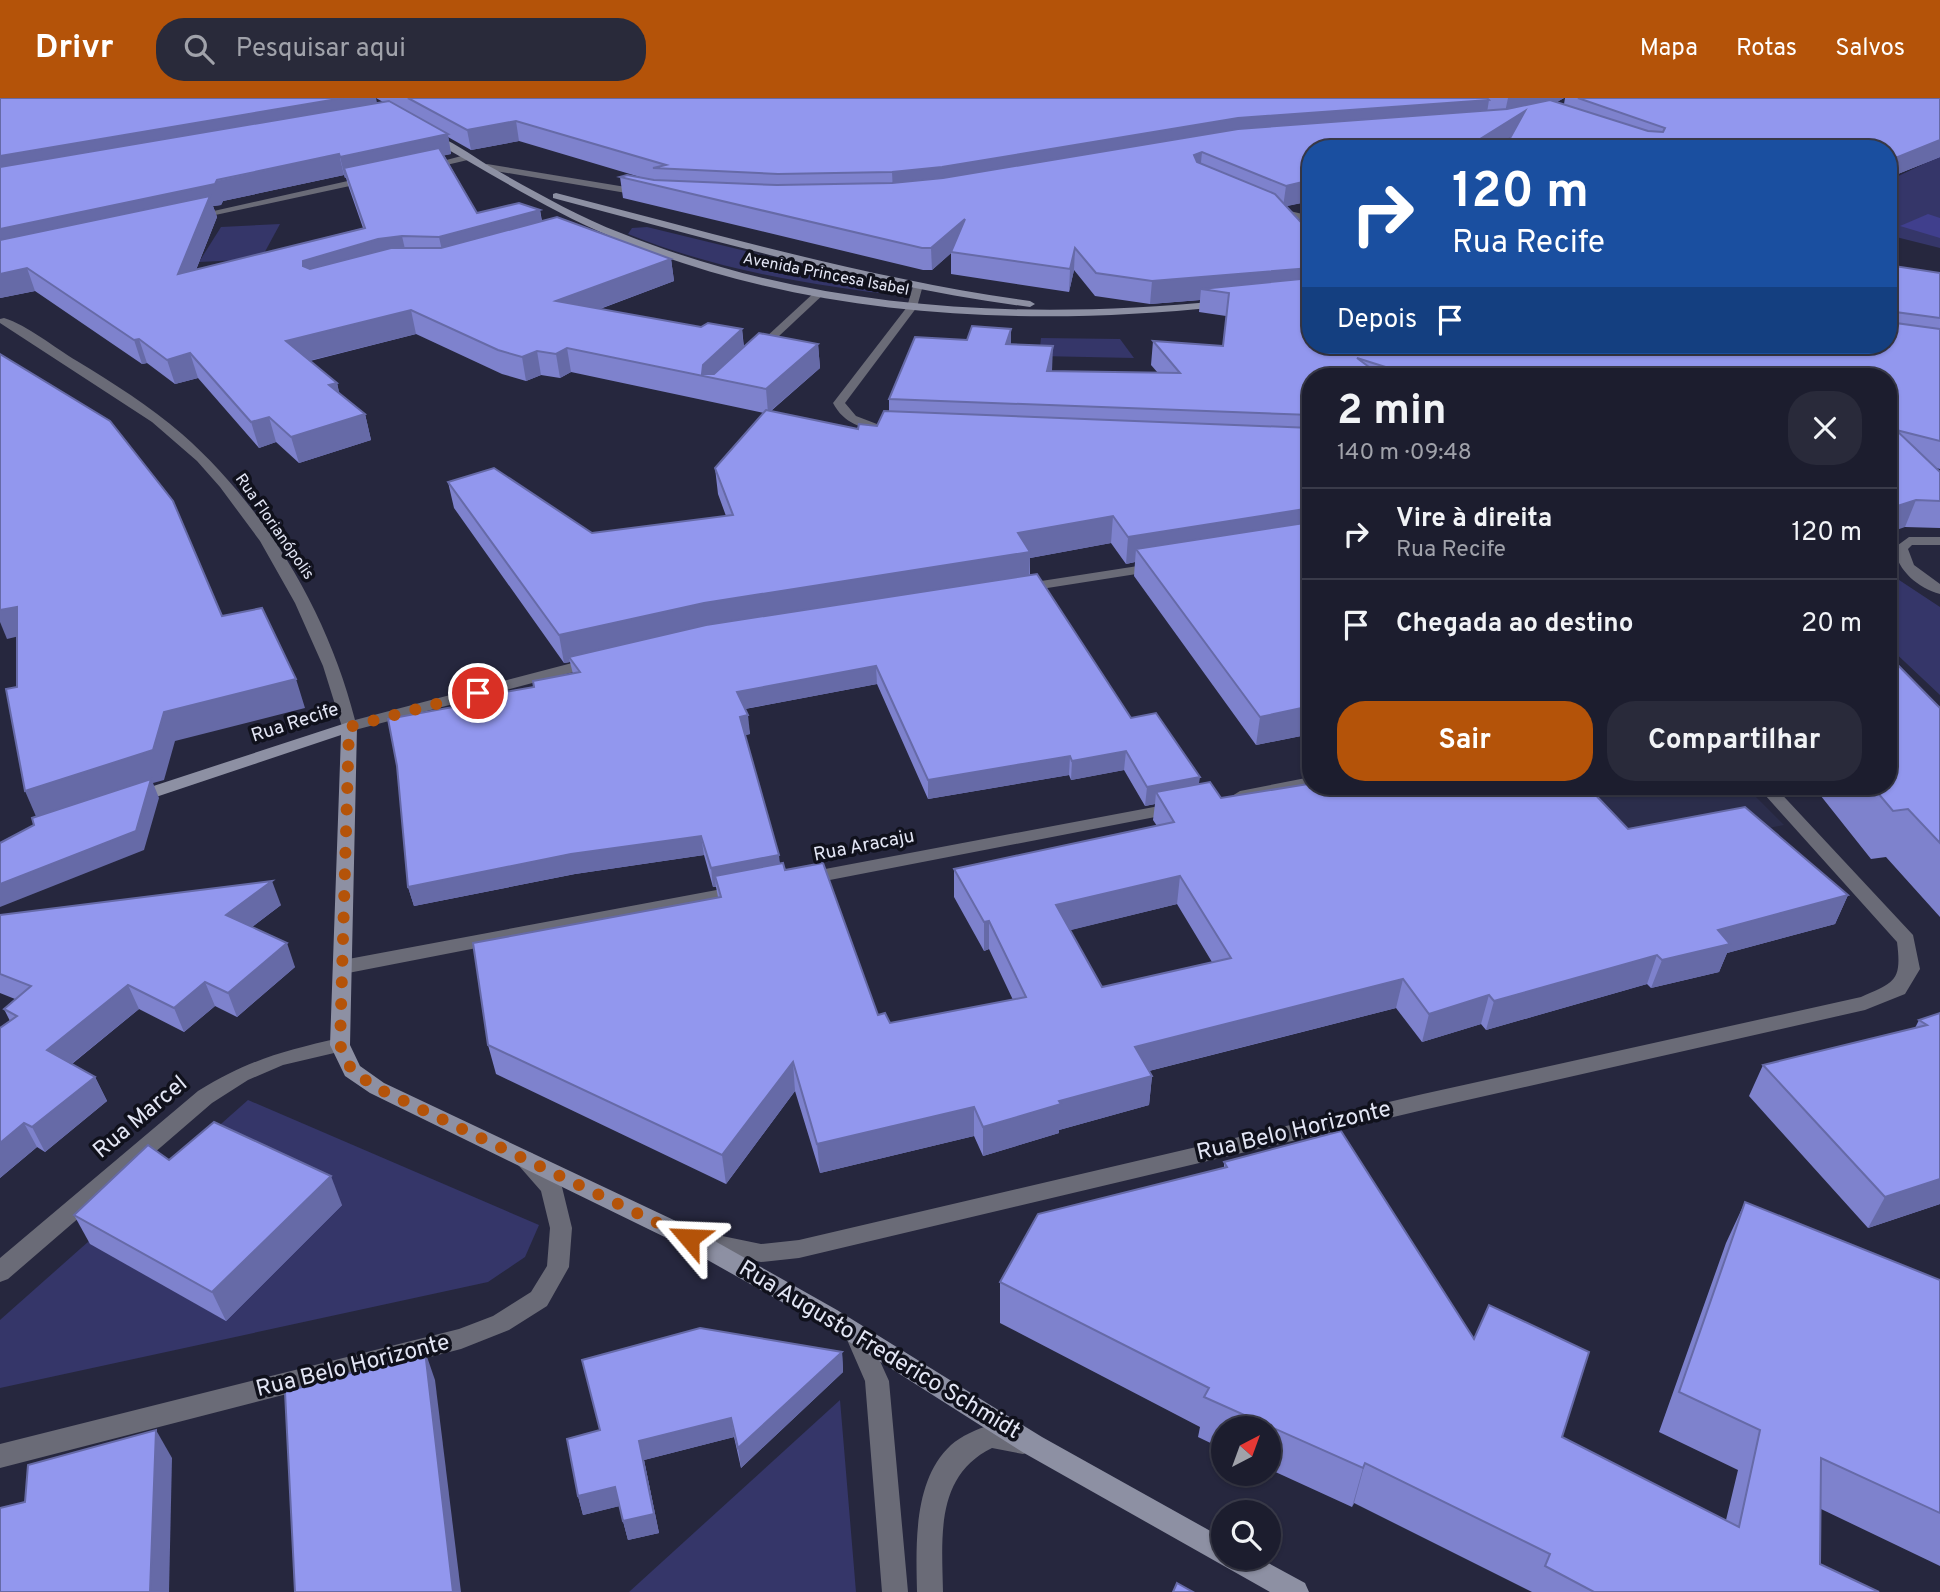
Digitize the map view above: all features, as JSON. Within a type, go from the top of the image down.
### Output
[{"type":"main road","name":"Avenida Princesa Isabel","points":[[415,127],[616,234],[688,261],[821,292],[912,307],[1017,314],[1137,312],[1233,303]]},
{"type":"main road","name":"Avenida Princesa Isabel","points":[[526,187],[810,262],[918,285],[1017,303],[1137,312]]},
{"type":"main road","points":[[616,234],[624,226],[652,222]]},
{"type":"main road","points":[[340,1045],[349,727]]},
{"type":"main road","name":"Rua Recife","points":[[116,804],[349,727]]},
{"type":"main road","name":"Rua Augusto Frederico Schmidt","points":[[340,1045],[352,1071],[377,1088],[689,1238],[857,1335],[1033,1445],[1211,1545]]},
{"type":"main road","points":[[1256,1570],[1296,1592]]},
{"type":"street","points":[[416,169],[469,158]]},
{"type":"street","points":[[487,167],[657,195]]},
{"type":"street","points":[[174,221],[376,178]]},
{"type":"street","points":[[1263,207],[1302,217]]},
{"type":"street","points":[[575,230],[593,224]]},
{"type":"street","points":[[891,431],[861,424],[843,413],[839,403],[912,307],[918,285]]},
{"type":"street","points":[[751,357],[821,292]]},
{"type":"street","name":"Rua Florianópolis","points":[[4,321],[176,435],[215,474],[261,533],[303,600],[333,669],[349,727]]},
{"type":"street","points":[[1940,541],[1909,541],[1900,548],[1902,561],[1919,578],[1940,590]]},
{"type":"street","points":[[1011,589],[1177,564]]},
{"type":"street","name":"Rua Recife","points":[[349,727],[607,659]]},
{"type":"street","points":[[1215,800],[1302,784]]},
{"type":"street","name":"Rua Belo Horizonte","points":[[689,1238],[761,1253],[799,1249],[1423,1102],[1865,1003],[1898,989],[1910,969],[1906,940],[1773,795]]},
{"type":"street","name":"Rua Aracaju","points":[[793,881],[1188,806]]},
{"type":"street","points":[[343,967],[752,889]]},
{"type":"street","name":"Rua Marcel","points":[[0,1272],[205,1097],[241,1075],[279,1059],[340,1045]]},
{"type":"street","name":"Rua Belo Horizonte","points":[[0,1456],[461,1339],[501,1323],[539,1299],[558,1267],[561,1228],[551,1187],[519,1154]]},
{"type":"street","points":[[857,1335],[877,1381],[895,1592]]},
{"type":"street","points":[[930,1592],[929,1549],[933,1512],[942,1479],[959,1454],[990,1436],[1033,1445]]},
{"type":"shaded area","points":[[1940,156],[1940,248],[1897,237],[1897,177]]},
{"type":"shaded area","points":[[1928,214],[1940,218],[1940,238],[1900,226]]},
{"type":"shaded area","points":[[280,224],[261,259],[199,262],[221,227]]},
{"type":"shaded area","points":[[647,227],[898,288],[895,293],[873,292],[783,278],[704,260],[628,234],[632,228]]},
{"type":"shaded area","points":[[1041,338],[1120,339],[1134,358],[1039,356]]},
{"type":"shaded area","points":[[1897,579],[1940,607],[1940,695],[1897,654]]},
{"type":"shaded area","points":[[1572,795],[1754,795],[1784,825],[1630,856]]},
{"type":"shaded area","points":[[248,1100],[539,1225],[525,1257],[488,1282],[0,1388],[0,1320]]},
{"type":"shaded area","points":[[840,1400],[856,1592],[629,1592]]},
{"type":"building","points":[[0,98],[343,98],[0,156]]},
{"type":"building","points":[[408,98],[1489,100],[1238,118],[942,167],[892,172],[778,174],[653,168],[666,165],[516,121],[467,130]]},
{"type":"building","points":[[1578,98],[1940,98],[1940,140],[1897,157],[1897,140],[1509,140],[1525,111],[1478,140],[1302,140],[1302,182],[1286,186],[1202,152],[1194,155],[1197,162],[1275,194],[1302,223],[1302,269],[1152,281],[1096,273],[1075,248],[1070,269],[951,252],[965,219],[931,248],[922,248],[620,177],[627,175],[654,180],[777,185],[892,183],[943,178],[1238,129],[1507,109],[1550,100],[1648,131],[1663,132],[1665,128]]},
{"type":"building","points":[[389,101],[448,134],[340,157],[339,154],[217,180],[215,184],[0,229],[0,167]]},
{"type":"building","points":[[439,148],[477,213],[519,203],[540,210],[439,237],[402,236],[378,239],[303,261],[303,266],[310,269],[391,248],[441,248],[557,217],[671,259],[556,301],[701,327],[708,323],[742,329],[703,365],[702,374],[714,374],[759,333],[818,344],[766,389],[567,348],[556,354],[537,351],[522,357],[498,350],[411,310],[286,341],[337,383],[329,385],[365,414],[291,437],[269,417],[251,422],[190,353],[167,360],[139,339],[134,340],[27,268],[0,274],[0,240],[210,196],[178,274],[365,228],[344,168]]},
{"type":"building","points":[[1897,266],[1940,273],[1940,318],[1897,312]]},
{"type":"building","points":[[1302,279],[1302,354],[1897,354],[1897,323],[1940,329],[1940,441],[1897,430],[1897,368],[1389,368],[1357,358],[1370,368],[1302,368],[1302,415],[889,399],[915,337],[967,340],[972,326],[1011,329],[1006,344],[1053,346],[1047,371],[1180,373],[1153,341],[1223,346],[1229,293],[1201,289]]},
{"type":"building","points":[[0,354],[110,421],[173,501],[222,616],[262,608],[296,679],[164,712],[153,750],[25,791],[6,689],[17,687],[17,607],[0,610]]},
{"type":"building","points":[[766,410],[858,429],[859,424],[877,426],[884,411],[1302,428],[1302,509],[1128,537],[1113,516],[1018,533],[1030,552],[704,603],[559,635],[448,482],[494,468],[592,533],[733,515],[715,468]]},
{"type":"building","points":[[1897,431],[1940,472],[1940,501],[1916,500],[1897,506]]},
{"type":"building","points":[[1302,523],[1302,708],[1260,717],[1136,549]]},
{"type":"building","points":[[1037,574],[1131,718],[1156,713],[1200,777],[1147,787],[1126,751],[1072,761],[1070,756],[928,780],[876,666],[737,692],[748,715],[740,717],[779,855],[711,868],[701,836],[571,854],[408,887],[397,766],[388,719],[464,705],[463,699],[534,687],[533,681],[580,672],[569,657],[706,625]]},
{"type":"building","points":[[1897,664],[1940,708],[1940,843],[1908,809],[1893,811],[1880,795],[1897,795]]},
{"type":"building","points":[[151,779],[136,831],[0,884],[0,843],[34,825],[32,818]]},
{"type":"building","points":[[1210,782],[1221,798],[1302,785],[1302,795],[1596,795],[1628,829],[1745,807],[1848,895],[1718,930],[1730,944],[1662,960],[1657,955],[1494,1001],[1489,995],[1429,1014],[1403,979],[1135,1047],[1152,1076],[1059,1101],[1061,1104],[983,1127],[974,1107],[817,1144],[793,1062],[722,1155],[488,1045],[473,943],[721,897],[715,876],[783,863],[785,870],[823,863],[878,1015],[885,1013],[890,1023],[1026,997],[989,921],[984,922],[954,869],[1174,822],[1156,792]],"holes":[[[1180,876],[1231,958],[1102,987],[1056,905]]]},
{"type":"building","points":[[272,881],[226,915],[287,943],[228,993],[205,982],[174,1008],[128,985],[47,1050],[95,1077],[32,1127],[24,1123],[0,1143],[0,1028],[17,1016],[4,1009],[31,986],[0,974],[0,915]]},
{"type":"building","points":[[1940,1013],[1940,1179],[1885,1197],[1763,1065],[1927,1025],[1919,1020]]},
{"type":"building","points":[[214,1122],[331,1176],[212,1292],[74,1215],[148,1145],[169,1160]]},
{"type":"building","points":[[1341,1131],[1474,1339],[1489,1305],[1589,1352],[1562,1437],[1739,1527],[1760,1430],[1679,1392],[1745,1202],[1940,1280],[1940,1513],[1821,1458],[1820,1564],[1879,1592],[1594,1592],[1545,1566],[1550,1554],[1365,1463],[1363,1468],[1281,1431],[1281,1416],[1247,1416],[1204,1397],[1209,1388],[1000,1282],[1038,1214],[1227,1167],[1224,1162]]},
{"type":"building","points":[[700,1328],[842,1352],[738,1448],[731,1418],[639,1441],[654,1514],[623,1521],[615,1487],[578,1496],[567,1439],[600,1430],[582,1360]]},
{"type":"building","points":[[425,1351],[453,1592],[295,1592],[285,1392]]},
{"type":"building","points":[[156,1430],[150,1592],[0,1592],[0,1508],[25,1502],[28,1465]]},
{"type":"building","points":[[1177,1583],[1193,1592],[1173,1592]]},
{"type":"route","points":[[478,693],[349,727],[340,1045],[352,1071],[377,1088],[689,1238]]}]
